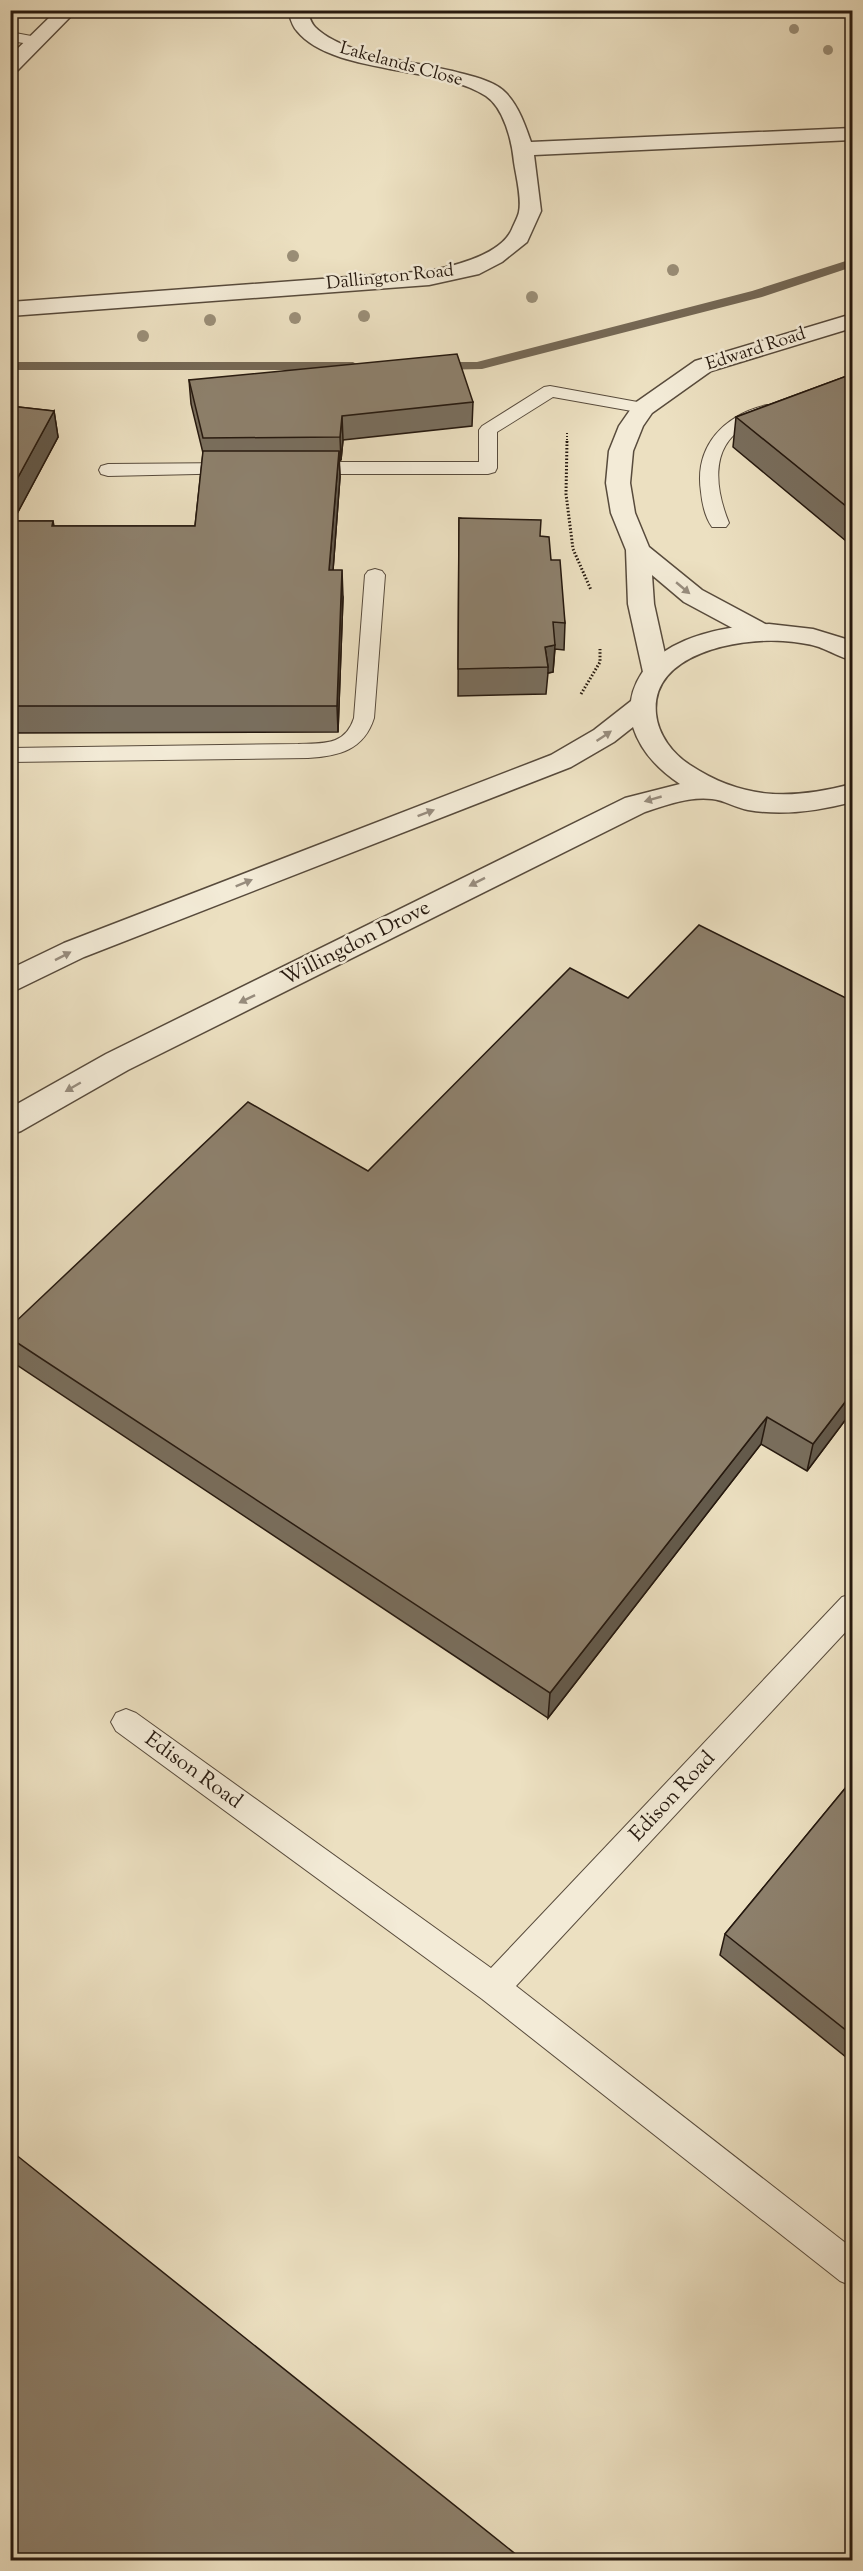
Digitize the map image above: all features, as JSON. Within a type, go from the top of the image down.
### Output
[{"type":"street","points":[[10,67],[68,10]]},
{"type":"street","name":"Lakelands Close","points":[[297,10],[298,20],[313,38],[345,53],[455,77],[493,92],[509,111],[523,149]]},
{"type":"street","points":[[523,149],[852,134]]},
{"type":"street","name":"Dallington Road","points":[[10,309],[429,278],[471,269],[494,257],[519,237],[530,211],[523,149]]},
{"type":"street","name":"Edward Road","points":[[656,672],[641,604],[638,550],[623,513],[618,483],[621,451],[631,426],[644,408],[704,366],[852,321]]},
{"type":"street","name":"Edward Road","points":[[638,550],[693,596],[760,632]]},
{"type":"street","points":[[818,639],[852,630]]},
{"type":"street","points":[[852,652],[818,639],[760,632],[718,637],[682,651],[656,672],[646,688],[641,707],[645,730],[658,753],[680,773],[711,790],[745,800],[782,805],[819,802],[852,793]]},
{"type":"street","points":[[10,982],[74,950],[561,761],[604,736],[641,707]]},
{"type":"street","name":"Willingdon Drove","points":[[10,1123],[117,1062],[634,805],[672,794],[711,790]]},
{"type":"lane","points":[[10,36],[37,41]]},
{"type":"lane","points":[[283,469],[488,468],[488,430],[550,391],[644,408]]},
{"type":"lane","points":[[718,523],[707,487],[708,466],[714,447],[733,426],[782,402]]},
{"type":"lane","points":[[108,470],[248,469]]},
{"type":"lane","points":[[10,755],[298,752],[326,750],[343,745],[357,736],[364,718],[375,575]]},
{"type":"lane","name":"Edison Road","points":[[493,1988],[852,1606]]},
{"type":"lane","name":"Edison Road","points":[[126,1722],[493,1988],[852,2269]]},
{"type":"path","points":[[591,398],[567,430],[566,494],[573,549],[592,592]]},
{"type":"path","points":[[580,695],[600,662],[600,642]]},
{"type":"building","points":[[457,354],[473,402],[342,416],[340,437],[203,438],[189,380]]},
{"type":"building","points":[[852,374],[852,511],[736,417]]},
{"type":"building","points":[[10,406],[54,411],[10,492]]},
{"type":"building","points":[[203,451],[339,451],[329,570],[342,570],[337,706],[10,706],[10,521],[53,521],[52,526],[195,526]]},
{"type":"building","points":[[459,518],[541,520],[540,536],[549,537],[551,560],[560,560],[565,623],[553,622],[555,645],[545,647],[548,667],[458,669]]},
{"type":"building","points":[[699,925],[852,1001],[852,1393],[813,1444],[767,1417],[550,1693],[10,1338],[10,1327],[248,1102],[368,1171],[570,968],[628,998]]},
{"type":"building","points":[[852,1780],[852,2035],[725,1934]]},
{"type":"building","points":[[10,2150],[523,2560],[10,2560]]},
{"type":"waterway","points":[[436,366],[477,366],[757,294],[852,263]]},
{"type":"waterway","points":[[10,366],[353,366]]}]
